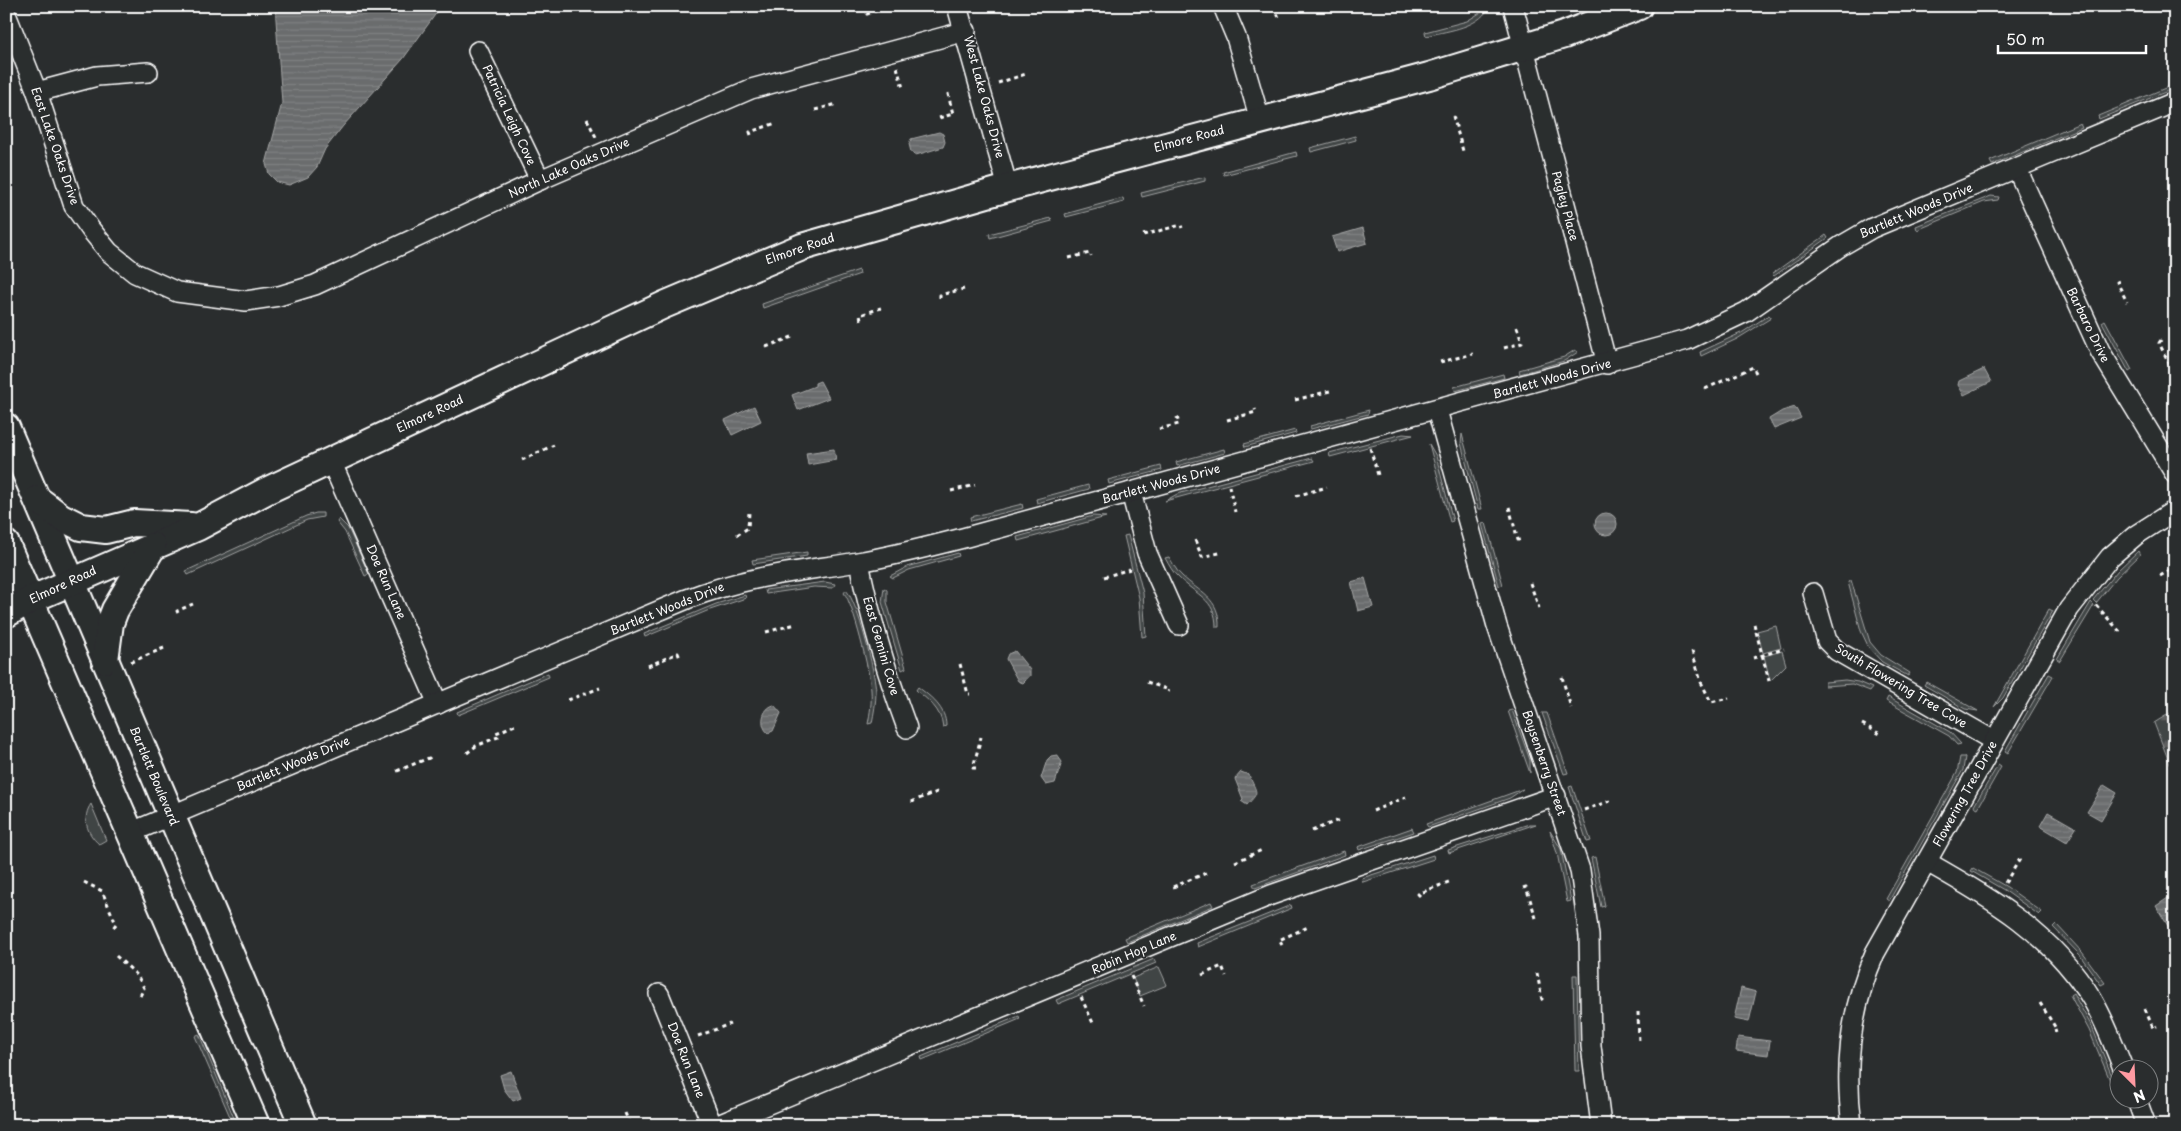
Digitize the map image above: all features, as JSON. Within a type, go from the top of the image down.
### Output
[{"type":"street","name":"West Lake Oaks Drive","points":[[957,6],[966,31],[1008,188]]},
{"type":"street","points":[[1223,6],[1236,37],[1260,120]]},
{"type":"street","name":"Pagley Place","points":[[1513,6],[1607,364]]},
{"type":"street","name":"Elmore Road","points":[[6,614],[30,600],[198,527],[331,460],[664,305],[774,258],[829,238],[1008,188],[1429,76],[1525,47],[1639,6]]},
{"type":"street","name":"East Lake Oaks Drive","points":[[6,14],[38,92],[74,206],[90,230],[109,252],[135,273],[177,292]]},
{"type":"street","name":"North Lake Oaks Drive","points":[[177,292],[246,300],[263,300],[297,292],[540,180],[751,89],[966,31]]},
{"type":"street","name":"Patricia Leigh Cove","points":[[478,51],[540,180]]},
{"type":"street","points":[[38,92],[97,76],[148,72]]},
{"type":"street","name":"Bartlett Woods Drive","points":[[132,832],[712,589],[771,574],[859,562],[965,538],[1607,364],[1687,340],[1721,326],[1746,312],[1856,236],[2175,102]]},
{"type":"street","name":"Barbaro Drive","points":[[2017,169],[2100,351],[2175,474]]},
{"type":"street","name":"Boysenberry Street","points":[[1437,410],[1493,611],[1575,852],[1586,907],[1591,992],[1591,1046],[1601,1125]]},
{"type":"street","name":"Bartlett Boulevard","points":[[6,427],[303,1125]]},
{"type":"street","name":"Doe Run Lane","points":[[331,460],[438,704]]},
{"type":"street","points":[[1131,492],[1150,561],[1179,625]]},
{"type":"street","points":[[36,498],[61,517],[81,526],[106,530],[134,524],[198,527]]},
{"type":"street","name":"Flowering Tree Drive","points":[[1852,1125],[1849,1088],[1851,1030],[1866,972],[1875,953],[2069,609],[2082,590],[2122,546],[2175,510]]},
{"type":"street","points":[[6,544],[132,832],[256,1125]]},
{"type":"street","points":[[105,660],[110,623],[115,610],[153,546]]},
{"type":"street","name":"East Gemini Cove","points":[[859,562],[866,597],[890,683],[907,728]]},
{"type":"street","name":"South Flowering Tree Cove","points":[[1813,593],[1827,641],[1837,651],[1994,740]]},
{"type":"street","name":"Robin Hop Lane","points":[[718,1125],[1271,895],[1556,796]]},
{"type":"street","points":[[1927,862],[1993,900],[2052,947],[2068,965],[2092,999],[2106,1026],[2119,1058]]},
{"type":"street","name":"Doe Run Lane","points":[[659,994],[712,1125]]},
{"type":"street","points":[[2140,1108],[2146,1125]]},
{"type":"path","points":[[864,6],[866,14],[887,7]]},
{"type":"path","points":[[1274,6],[1280,20]]},
{"type":"path","points":[[897,65],[903,88]]},
{"type":"path","points":[[996,84],[1026,74]]},
{"type":"path","points":[[939,118],[952,114],[946,90]]},
{"type":"path","points":[[815,110],[837,104]]},
{"type":"path","points":[[1453,116],[1463,151]]},
{"type":"path","points":[[587,119],[597,140]]},
{"type":"path","points":[[751,135],[750,132],[776,123]]},
{"type":"path","points":[[1143,235],[1181,225],[1182,228]]},
{"type":"path","points":[[1069,258],[1090,253],[1091,256]]},
{"type":"path","points":[[2119,280],[2117,282],[2127,302]]},
{"type":"path","points":[[940,298],[940,295],[964,288]]},
{"type":"path","points":[[861,320],[860,316],[882,308]]},
{"type":"path","points":[[1504,348],[1522,343],[1517,327]]},
{"type":"path","points":[[766,348],[792,337]]},
{"type":"path","points":[[2161,340],[2159,343],[2170,366]]},
{"type":"path","points":[[1440,362],[1473,354]]},
{"type":"path","points":[[1705,389],[1753,366],[1756,373]]},
{"type":"path","points":[[1295,400],[1330,391]]},
{"type":"path","points":[[1226,420],[1256,412],[1255,409]]},
{"type":"path","points":[[1159,429],[1179,424],[1177,417]]},
{"type":"path","points":[[522,460],[554,445]]},
{"type":"path","points":[[1370,448],[1378,475]]},
{"type":"path","points":[[951,491],[975,485]]},
{"type":"path","points":[[1229,486],[1235,512]]},
{"type":"path","points":[[1296,496],[1327,487]]},
{"type":"path","points":[[1509,507],[1518,540],[1521,539]]},
{"type":"path","points":[[737,535],[748,528],[749,512]]},
{"type":"path","points":[[1195,540],[1202,557],[1224,552]]},
{"type":"path","points":[[2160,576],[2175,567]]},
{"type":"path","points":[[1104,577],[1130,569]]},
{"type":"path","points":[[1530,583],[1539,608]]},
{"type":"path","points":[[2092,600],[2122,634]]},
{"type":"path","points":[[178,613],[177,611],[193,604]]},
{"type":"path","points":[[766,632],[796,624]]},
{"type":"path","points":[[1754,624],[1769,681]]},
{"type":"path","points":[[131,662],[164,648]]},
{"type":"path","points":[[1753,658],[1784,649]]},
{"type":"path","points":[[1692,651],[1701,682],[1711,702],[1730,698]]},
{"type":"path","points":[[648,666],[678,653],[680,658]]},
{"type":"path","points":[[960,664],[968,694],[970,694]]},
{"type":"path","points":[[1562,677],[1571,708]]},
{"type":"path","points":[[1146,682],[1169,690],[1168,692]]},
{"type":"path","points":[[568,700],[600,688]]},
{"type":"path","points":[[1862,724],[1882,735]]},
{"type":"path","points":[[467,753],[476,746],[498,737],[496,733],[515,725],[516,727]]},
{"type":"path","points":[[976,768],[973,768],[981,737]]},
{"type":"path","points":[[397,771],[429,758],[431,761]]},
{"type":"path","points":[[913,803],[913,801],[940,790]]},
{"type":"path","points":[[1373,811],[1406,797]]},
{"type":"path","points":[[1584,810],[1610,801]]},
{"type":"path","points":[[1312,831],[1339,820]]},
{"type":"path","points":[[1235,862],[1262,850]]},
{"type":"path","points":[[2005,883],[2020,860]]},
{"type":"path","points":[[1173,887],[1206,873]]},
{"type":"path","points":[[1420,896],[1418,894],[1451,881]]},
{"type":"path","points":[[84,882],[102,891],[116,924],[113,928]]},
{"type":"path","points":[[1523,888],[1526,887],[1536,918]]},
{"type":"path","points":[[1282,945],[1279,940],[1308,927]]},
{"type":"path","points":[[116,956],[140,980],[144,988],[140,996]]},
{"type":"path","points":[[1202,975],[1222,966],[1226,976]]},
{"type":"path","points":[[1537,973],[1542,999],[1540,1000]]},
{"type":"path","points":[[1131,976],[1144,1006]]},
{"type":"path","points":[[1081,997],[1093,1023]]},
{"type":"path","points":[[2040,1003],[2057,1030],[2054,1031]]},
{"type":"path","points":[[2145,1009],[2153,1028],[2157,1026]]},
{"type":"path","points":[[1638,1012],[1640,1044]]},
{"type":"path","points":[[698,1036],[730,1024]]},
{"type":"path","points":[[625,1113],[630,1125]]},
{"type":"green space","points":[[1483,11],[1486,12],[1480,18],[1466,26],[1426,36],[1425,32],[1467,21]]},
{"type":"green space","points":[[2175,84],[2175,88],[2099,119],[2098,116]]},
{"type":"green space","points":[[2080,123],[2082,127],[1992,165],[1990,161]]},
{"type":"green space","points":[[1355,136],[1356,140],[1311,152],[1310,148]]},
{"type":"green space","points":[[1296,152],[1297,156],[1224,175],[1223,172]]},
{"type":"green space","points":[[1205,177],[1205,181],[1142,197],[1141,193]]},
{"type":"green space","points":[[1991,196],[1999,197],[1998,200],[1984,202],[1917,230],[1916,226]]},
{"type":"green space","points":[[1123,198],[1124,202],[1066,217],[1065,214]]},
{"type":"green space","points":[[1051,218],[1052,221],[990,238],[989,234]]},
{"type":"green space","points":[[1826,235],[1828,238],[1774,276],[1772,274]]},
{"type":"green space","points":[[859,270],[860,274],[763,308],[762,304]]},
{"type":"green space","points":[[1769,315],[1771,318],[1737,339],[1701,356],[1700,352],[1743,332]]},
{"type":"green space","points":[[2105,320],[2132,370],[2129,372],[2102,322]]},
{"type":"green space","points":[[1575,350],[1578,352],[1564,361],[1520,374],[1519,370],[1564,357]]},
{"type":"green space","points":[[1503,374],[1504,378],[1455,391],[1454,387]]},
{"type":"green space","points":[[1369,410],[1368,414],[1311,429],[1310,426]]},
{"type":"green space","points":[[1295,430],[1296,433],[1245,447],[1244,444]]},
{"type":"green space","points":[[1403,434],[1413,435],[1330,457],[1329,453]]},
{"type":"green space","points":[[1462,434],[1482,509],[1478,509],[1461,443]]},
{"type":"green space","points":[[1429,444],[1436,456],[1453,521],[1450,522]]},
{"type":"green space","points":[[1224,449],[1225,453],[1177,466],[1176,462]]},
{"type":"green space","points":[[1312,458],[1314,461],[1165,501],[1177,494]]},
{"type":"green space","points":[[1161,466],[1162,470],[1109,484],[1108,480]]},
{"type":"green space","points":[[1088,485],[1089,489],[1037,503],[1036,499]]},
{"type":"green space","points":[[1022,504],[1023,508],[971,521],[970,517]]},
{"type":"green space","points":[[323,513],[323,517],[307,520],[188,575],[186,571],[306,516]]},
{"type":"green space","points":[[1093,516],[1106,517],[1018,541],[1017,537]]},
{"type":"green space","points":[[339,519],[348,528],[369,574],[365,576],[345,532],[337,522]]},
{"type":"green space","points":[[1486,523],[1503,585],[1499,586],[1482,524]]},
{"type":"green space","points":[[1128,535],[1143,593],[1146,636],[1142,637],[1139,598],[1124,536]]},
{"type":"green space","points":[[2138,551],[2140,555],[2117,577],[2096,603],[2093,600],[2118,570]]},
{"type":"green space","points":[[807,552],[807,556],[753,564],[752,560]]},
{"type":"green space","points":[[958,553],[959,556],[909,570],[893,578],[890,576],[907,567]]},
{"type":"green space","points":[[1169,557],[1180,574],[1208,597],[1216,609],[1219,627],[1216,627],[1213,610],[1209,604],[1185,584],[1171,569],[1165,558]]},
{"type":"green space","points":[[1851,580],[1870,642],[1881,655],[1910,673],[1908,676],[1882,662],[1869,648],[1861,631],[1848,582]]},
{"type":"green space","points":[[825,582],[835,584],[833,588],[814,587],[766,594],[765,590]]},
{"type":"green space","points":[[884,588],[887,590],[887,602],[906,668],[902,670],[882,602]]},
{"type":"green space","points":[[846,590],[851,597],[861,622],[875,682],[876,696],[872,723],[868,724],[871,699],[870,681],[852,610],[844,593]]},
{"type":"green space","points":[[745,595],[746,598],[707,611],[645,637],[644,634],[716,604]]},
{"type":"green space","points":[[2091,602],[2094,605],[2060,661],[2057,659]]},
{"type":"green space","points":[[2049,609],[2053,611],[2003,698],[1994,707]]},
{"type":"green space","points":[[1776,626],[1781,648],[1763,653],[1757,631]]},
{"type":"green space","points":[[1782,651],[1786,665],[1770,681],[1764,656]]},
{"type":"green space","points":[[548,673],[549,677],[458,715],[457,712]]},
{"type":"green space","points":[[2049,674],[2053,676],[2008,753],[2005,751]]},
{"type":"green space","points":[[1845,680],[1858,682],[1872,688],[1870,691],[1852,684],[1825,686],[1825,682]]},
{"type":"green space","points":[[1926,682],[1978,711],[1965,709],[1924,685]]},
{"type":"green space","points":[[918,687],[941,708],[946,726],[943,727],[937,710],[916,690]]},
{"type":"green space","points":[[1888,697],[1950,732],[1961,744],[1957,745],[1949,736],[1886,701]]},
{"type":"green space","points":[[1512,710],[1530,760],[1530,773],[1508,711]]},
{"type":"green space","points":[[2175,710],[2175,777],[2154,723]]},
{"type":"green space","points":[[1542,713],[1547,713],[1568,773],[1564,774]]},
{"type":"green space","points":[[1960,757],[1965,757],[1963,770],[1889,901],[1886,899],[1957,773]]},
{"type":"green space","points":[[1998,765],[2001,767],[1978,808],[1974,806]]},
{"type":"green space","points":[[1572,786],[1591,841],[1587,842],[1569,787]]},
{"type":"green space","points":[[1523,789],[1510,798],[1428,827],[1426,824]]},
{"type":"green space","points":[[91,804],[106,840],[99,844],[91,835],[87,825],[86,819]]},
{"type":"green space","points":[[1529,824],[1536,824],[1449,853],[1448,850]]},
{"type":"green space","points":[[1412,828],[1414,832],[1359,850],[1358,847]]},
{"type":"green space","points":[[1550,831],[1561,849],[1571,901],[1567,902],[1557,853]]},
{"type":"green space","points":[[1344,851],[1345,855],[1255,888],[1253,884]]},
{"type":"green space","points":[[1433,855],[1434,859],[1363,882],[1362,878]]},
{"type":"green space","points":[[1595,857],[1605,906],[1601,907],[1591,858]]},
{"type":"green space","points":[[1973,868],[2007,887],[2042,912],[2039,915],[2004,890],[1971,871]]},
{"type":"green space","points":[[1211,902],[1213,906],[1127,942],[1125,938]]},
{"type":"green space","points":[[1291,905],[1292,908],[1198,947],[1197,943]]},
{"type":"green space","points":[[2056,924],[2082,952],[2105,983],[2101,985],[2079,954],[2053,927]]},
{"type":"green space","points":[[1154,959],[1156,963],[1058,1004],[1056,1000]]},
{"type":"green space","points":[[1159,967],[1167,985],[1140,996],[1133,978]]},
{"type":"green space","points":[[1573,975],[1577,975],[1579,1071],[1575,1071]]},
{"type":"green space","points":[[2073,993],[2092,1027],[2108,1066],[2108,1075],[2089,1030],[2070,995]]},
{"type":"green space","points":[[1019,1016],[1020,1019],[922,1060],[921,1057]]},
{"type":"green space","points":[[199,1034],[234,1118],[231,1119],[195,1036]]},
{"type":"shaded area","points":[[275,6],[446,6],[440,8],[403,59],[343,126],[325,149],[317,167],[308,177],[289,185],[277,182],[269,174],[266,164],[282,103]]},
{"type":"shaded area","points":[[939,132],[943,134],[945,142],[943,147],[916,155],[911,152],[909,144],[911,139]]},
{"type":"shaded area","points":[[1363,228],[1367,243],[1337,252],[1332,237]]},
{"type":"shaded area","points":[[1984,369],[1991,382],[1964,395],[1958,385],[1959,381]]},
{"type":"shaded area","points":[[820,381],[829,398],[798,410],[792,395],[815,386],[815,383]]},
{"type":"shaded area","points":[[754,406],[761,421],[732,435],[725,420]]},
{"type":"shaded area","points":[[1795,407],[1801,418],[1774,429],[1769,419],[1782,411]]},
{"type":"shaded area","points":[[834,449],[836,460],[808,465],[806,453]]},
{"type":"shaded area","points":[[1606,513],[1614,516],[1617,524],[1614,532],[1606,535],[1598,532],[1595,524],[1598,516]]},
{"type":"shaded area","points":[[1365,578],[1373,607],[1358,611],[1351,582]]},
{"type":"shaded area","points":[[1015,651],[1030,670],[1030,676],[1023,683],[1018,681],[1006,659],[1008,654]]},
{"type":"shaded area","points":[[774,705],[781,713],[773,731],[768,733],[763,726],[763,717],[764,713]]},
{"type":"shaded area","points":[[1057,755],[1062,762],[1055,783],[1046,785],[1041,778],[1047,760],[1051,756]]},
{"type":"shaded area","points":[[1241,772],[1249,775],[1256,792],[1247,805],[1241,801],[1243,799],[1235,779]]},
{"type":"shaded area","points":[[2104,785],[2117,793],[2101,820],[2087,812]]},
{"type":"shaded area","points":[[2048,812],[2076,828],[2067,842],[2040,826]]},
{"type":"shaded area","points":[[2171,896],[2175,902],[2174,936],[2156,906]]},
{"type":"shaded area","points":[[1741,988],[1756,992],[1749,1022],[1734,1019]]},
{"type":"shaded area","points":[[1738,1037],[1770,1041],[1768,1055],[1736,1051]]},
{"type":"shaded area","points":[[511,1071],[521,1098],[513,1101],[504,1089],[500,1075]]}]
